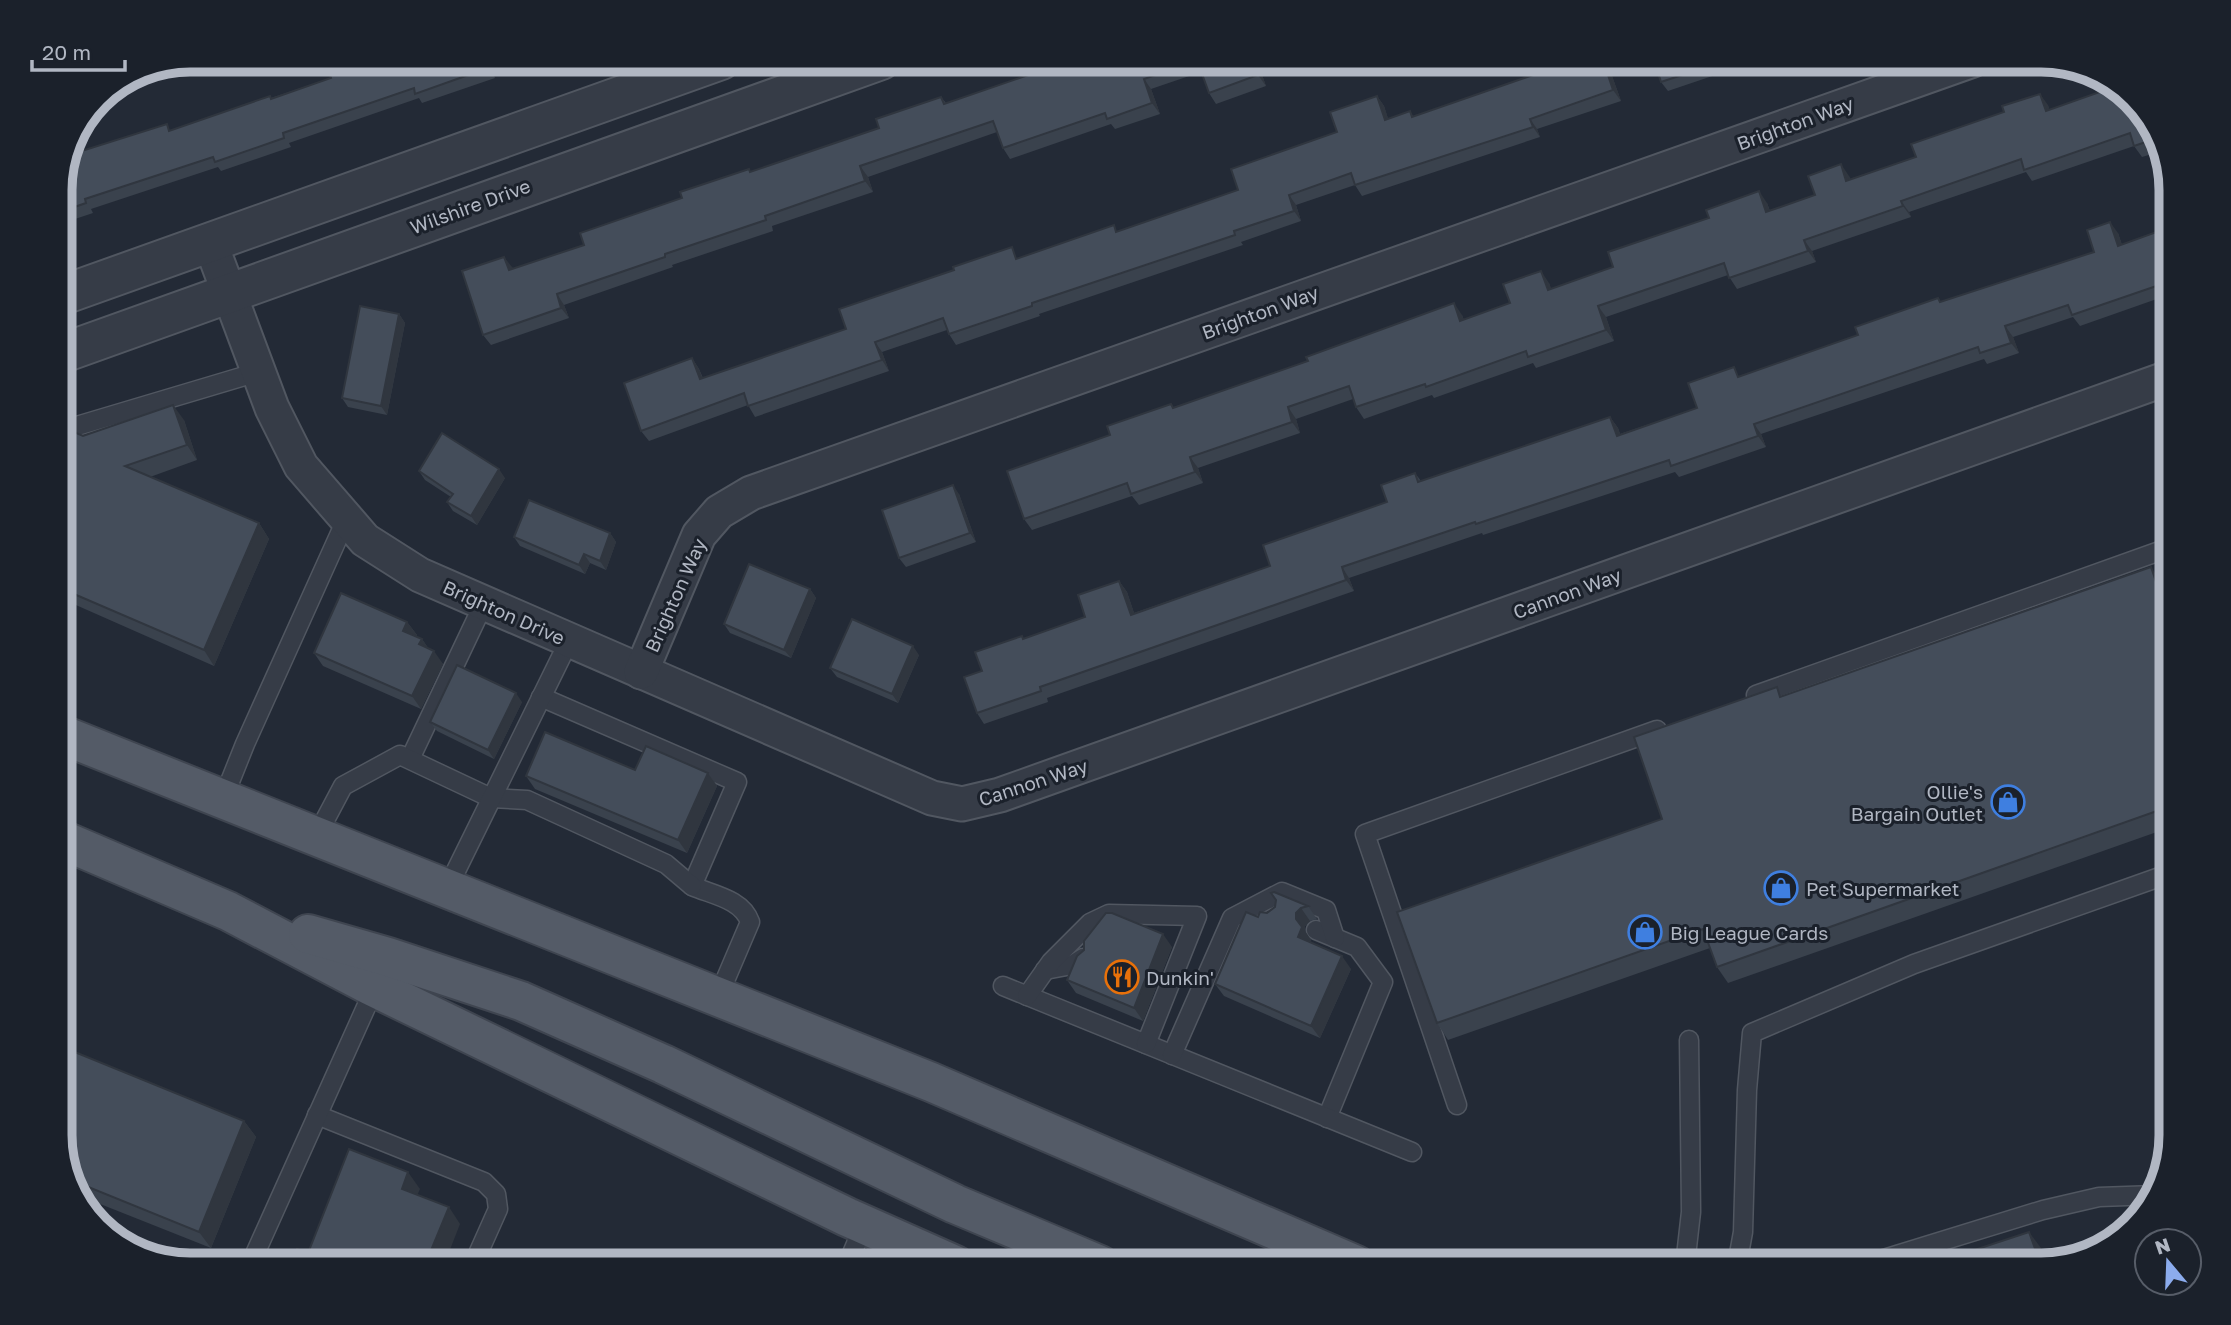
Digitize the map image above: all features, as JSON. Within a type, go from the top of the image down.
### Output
[{"type":"main road","points":[[72,739],[931,1082],[1328,1253]]},
{"type":"main road","points":[[72,855],[228,911],[381,972],[864,1225],[928,1253]]},
{"type":"main road","points":[[381,972],[521,1001],[663,1064],[956,1205],[1071,1253]]},
{"type":"street","points":[[72,292],[687,72]]},
{"type":"street","name":"Wilshire Drive","points":[[72,350],[847,72]]},
{"type":"street","name":"Brighton Way","points":[[641,672],[699,535],[719,512],[751,493],[1939,72]]},
{"type":"street","name":"Brighton Drive","points":[[210,242],[272,408],[301,467],[365,540],[420,575],[569,641],[932,798],[962,804]]},
{"type":"street","name":"Cannon Way","points":[[962,804],[1000,795],[2159,381]]},
{"type":"lane","points":[[72,427],[258,372]]},
{"type":"lane","points":[[223,799],[346,520]]},
{"type":"lane","points":[[1742,700],[2159,551]]},
{"type":"lane","points":[[410,760],[484,603]]},
{"type":"lane","points":[[447,889],[569,641]]},
{"type":"lane","points":[[541,697],[737,782],[692,886]]},
{"type":"lane","points":[[1457,1105],[1364,834],[1677,723]]},
{"type":"lane","points":[[316,836],[343,786],[400,755],[491,798],[527,800],[666,864],[692,886],[739,905],[750,922],[718,997]]},
{"type":"lane","points":[[1739,1253],[1743,1232],[1747,1090],[1752,1033],[1914,964],[2159,877]]},
{"type":"lane","points":[[1172,1055],[1232,918],[1282,892],[1326,910],[1335,938]]},
{"type":"lane","points":[[1254,906],[1274,915]]},
{"type":"lane","points":[[1027,996],[1045,970],[1090,923],[1109,914],[1197,916],[1146,1044]]},
{"type":"lane","points":[[1091,940],[1109,914]]},
{"type":"lane","points":[[1315,930],[1357,947],[1383,982]]},
{"type":"lane","points":[[1045,970],[1072,965],[1083,958]]},
{"type":"lane","points":[[1327,1118],[1383,982],[1410,968]]},
{"type":"lane","points":[[255,1253],[381,972]]},
{"type":"lane","points":[[1003,986],[1412,1152]]},
{"type":"lane","points":[[1686,1253],[1690,1212],[1689,1040]]},
{"type":"lane","points":[[317,1115],[484,1182],[496,1194],[498,1209],[478,1253]]},
{"type":"lane","points":[[1903,1253],[2043,1210],[2099,1197],[2142,1195]]},
{"type":"lane","points":[[852,1253],[864,1225]]},
{"type":"building","points":[[339,72],[477,72],[415,94],[414,88],[283,133],[284,138],[215,162],[213,157],[85,199],[86,203],[72,208],[72,182],[79,152],[167,124],[169,131],[270,96],[271,99],[331,78],[330,75]]},
{"type":"building","points":[[1037,72],[1164,72],[1144,79],[1152,103],[1107,119],[1105,113],[1003,148],[993,121],[860,166],[865,181],[765,216],[766,220],[557,294],[561,308],[483,335],[462,271],[504,257],[509,270],[584,245],[580,233],[682,198],[680,192],[749,169],[750,172],[879,128],[876,119],[941,97],[944,104]]},
{"type":"building","points":[[1201,72],[1257,72],[1258,75],[1209,93]]},
{"type":"building","points":[[1541,72],[1607,72],[1613,90],[1530,119],[1533,127],[1355,185],[1351,173],[1289,195],[1294,211],[1234,231],[1235,235],[1032,303],[1032,306],[949,334],[943,318],[875,342],[882,360],[748,406],[744,393],[641,431],[624,383],[692,358],[700,379],[846,329],[839,309],[954,270],[953,267],[1012,247],[1016,259],[1114,225],[1116,232],[1238,190],[1231,169],[1337,132],[1330,112],[1377,96],[1385,120],[1410,111],[1412,117]]},
{"type":"building","points":[[1658,72],[1691,72],[1661,82]]},
{"type":"building","points":[[2104,91],[2125,106],[2148,141],[2134,146],[2130,133],[2024,170],[2021,159],[1901,201],[1903,206],[1804,240],[1808,251],[1729,278],[1724,263],[1598,306],[1606,330],[1528,357],[1526,351],[1426,387],[1425,384],[1356,407],[1349,386],[1288,407],[1292,422],[1190,457],[1195,472],[1131,494],[1127,483],[1024,519],[1007,471],[1110,435],[1107,426],[1171,404],[1173,408],[1308,361],[1306,357],[1454,303],[1460,321],[1510,303],[1503,284],[1541,271],[1548,290],[1613,267],[1608,252],[1709,218],[1706,210],[1759,191],[1766,212],[1815,195],[1808,176],[1841,164],[1846,181],[1916,157],[1911,144],[2004,112],[2002,106],[2040,94],[2046,111]]},
{"type":"building","points":[[2110,222],[2118,246],[2159,231],[2159,285],[2072,315],[2068,305],[2005,326],[2011,343],[1980,353],[1978,347],[1754,424],[1758,436],[1671,466],[1669,460],[1342,567],[1346,580],[1040,687],[1041,691],[977,713],[964,677],[982,671],[975,652],[1022,636],[1023,639],[1085,617],[1078,595],[1119,581],[1131,615],[1270,566],[1263,545],[1387,502],[1381,485],[1415,473],[1418,482],[1610,417],[1617,436],[1697,408],[1688,383],[1734,367],[1738,377],[1858,335],[1855,327],[1938,298],[1940,302],[2094,252],[2087,230]]},
{"type":"building","points":[[360,306],[399,314],[381,406],[342,398]]},
{"type":"building","points":[[173,405],[187,445],[125,466],[259,523],[204,650],[72,593],[72,431],[83,436]]},
{"type":"building","points":[[442,433],[499,469],[471,516],[447,502],[453,494],[419,471]]},
{"type":"building","points":[[953,485],[970,533],[899,558],[882,510]]},
{"type":"building","points":[[529,500],[610,533],[600,561],[584,554],[579,565],[514,537]]},
{"type":"building","points":[[749,564],[810,589],[784,650],[724,624]]},
{"type":"building","points":[[2151,567],[2159,590],[2159,810],[1717,967],[1703,929],[1437,1023],[1397,912],[1662,819],[1634,737],[1777,687],[1780,697]]},
{"type":"building","points":[[341,593],[407,622],[403,631],[422,639],[419,644],[434,651],[412,696],[314,653]]},
{"type":"building","points":[[852,619],[913,646],[892,694],[830,668]]},
{"type":"building","points":[[457,665],[516,693],[488,750],[430,722]]},
{"type":"building","points":[[545,732],[635,770],[646,746],[708,773],[678,840],[526,776]]},
{"type":"building","points":[[1271,893],[1308,906],[1296,913],[1296,919],[1302,927],[1298,937],[1342,956],[1311,1026],[1215,984],[1246,912],[1258,917],[1260,912],[1267,913],[1275,907],[1276,900]]},
{"type":"building","name":"Dunkin'","points":[[1106,913],[1163,934],[1134,1008],[1067,980],[1077,956],[1084,950],[1084,941]]},
{"type":"building","points":[[72,1051],[244,1121],[199,1232],[84,1185],[76,1166],[72,1143]]},
{"type":"building","points":[[349,1149],[408,1172],[402,1189],[449,1207],[430,1253],[308,1253]]},
{"type":"building","points":[[2029,1232],[2037,1253],[1965,1253]]},
{"type":"place","name":"Ollie's Bargain Outlet","points":[[2008,802]]},
{"type":"place","name":"Pet Supermarket","points":[[1781,888]]},
{"type":"place","name":"Big League Cards","points":[[1645,932]]},
{"type":"place","name":"Dunkin'","points":[[1122,977]]}]
